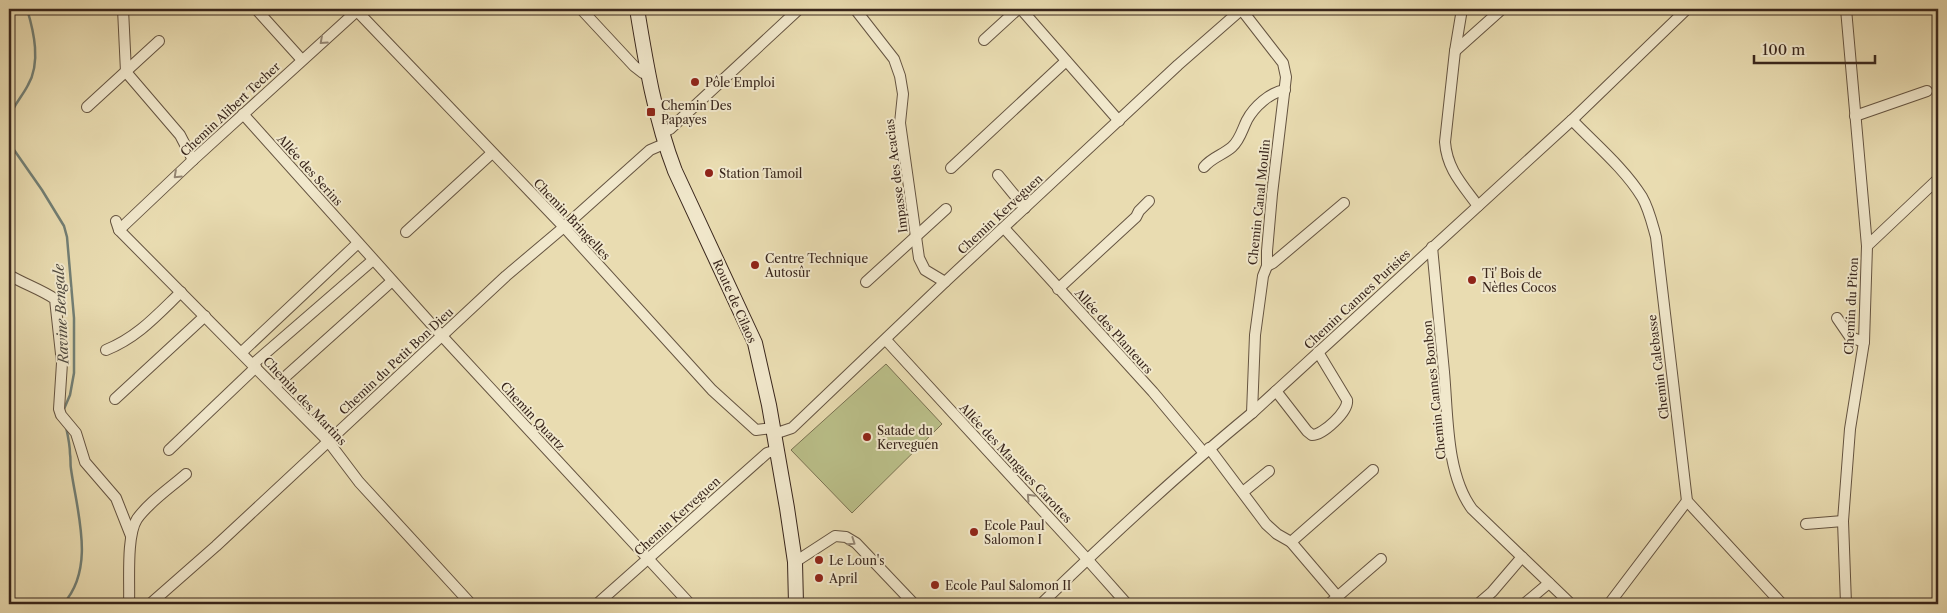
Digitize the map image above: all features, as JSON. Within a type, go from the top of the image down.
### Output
[{"type":"main road","name":"Route de Cilaos","points":[[637,9],[647,72],[663,138],[675,171],[754,342],[774,431],[795,562],[796,604]]},
{"type":"street","points":[[123,9],[126,72],[180,135],[193,160]]},
{"type":"street","points":[[256,9],[302,60]]},
{"type":"street","points":[[581,9],[634,66],[642,73],[647,72]]},
{"type":"street","name":"Chemin du Petit Bon Dieu","points":[[150,604],[216,546],[506,276],[650,150],[798,9]]},
{"type":"street","name":"Impasse des Acacias","points":[[855,9],[894,60],[900,76],[903,94],[900,123],[919,258],[922,267],[945,282]]},
{"type":"street","points":[[984,40],[1020,9],[1119,121]]},
{"type":"street","points":[[1462,9],[1445,142],[1446,157],[1452,170],[1478,206]]},
{"type":"street","points":[[1456,51],[1502,9]]},
{"type":"street","name":"Chemin Cannes Purisies","points":[[1041,604],[1087,559],[1252,413],[1572,120],[1687,9]]},
{"type":"street","name":"Chemin du Piton","points":[[1846,9],[1867,246],[1864,342],[1850,430],[1843,521],[1846,604]]},
{"type":"street","name":"Chemin Alibert Techer","points":[[117,225],[193,160],[358,10]]},
{"type":"street","name":"Chemin Bringelles","points":[[358,10],[564,227],[712,390],[756,430],[774,431]]},
{"type":"street","name":"Chemin Canal Moulin","points":[[1239,10],[1283,63],[1286,77],[1272,194],[1267,266],[1263,276],[1255,335],[1252,413]]},
{"type":"street","name":"Chemin Kerveguen","points":[[774,431],[792,428],[945,282],[1239,10]]},
{"type":"street","points":[[87,107],[159,41]]},
{"type":"street","points":[[951,168],[1066,60]]},
{"type":"street","points":[[1204,167],[1211,160],[1233,147],[1252,113],[1271,95],[1285,90]]},
{"type":"street","points":[[1855,116],[1928,90]]},
{"type":"street","name":"Allée des Serins","points":[[243,114],[358,243]]},
{"type":"street","name":"Chemin Calebasse","points":[[1572,120],[1629,179],[1642,198],[1650,216],[1656,237],[1687,500]]},
{"type":"street","points":[[406,232],[492,153]]},
{"type":"street","points":[[998,175],[1025,208]]},
{"type":"street","points":[[1867,246],[1936,185]]},
{"type":"street","points":[[1058,289],[1136,216],[1139,210],[1149,201]]},
{"type":"street","points":[[1267,266],[1344,203]]},
{"type":"street","points":[[866,282],[946,209]]},
{"type":"street","name":"Chemin des Martins","points":[[117,225],[328,442],[359,482],[471,604]]},
{"type":"street","name":"Allée des Planteurs","points":[[1004,228],[1207,451],[1243,492],[1266,524],[1277,534],[1291,542],[1337,596]]},
{"type":"street","points":[[242,352],[358,243]]},
{"type":"street","name":"Chemin Quartz","points":[[358,243],[690,604]]},
{"type":"street","name":"Chemin Cannes Bonbon","points":[[1432,247],[1451,448],[1459,485],[1464,498],[1472,509],[1571,604]]},
{"type":"street","points":[[169,450],[255,366],[373,260]]},
{"type":"street","points":[[9,275],[45,292],[54,299],[62,362],[59,409],[61,415],[68,421],[76,433],[85,462],[116,498],[131,536]]},
{"type":"street","points":[[275,386],[392,281]]},
{"type":"street","points":[[106,350],[124,343],[136,334],[181,292]]},
{"type":"street","points":[[115,399],[205,316]]},
{"type":"street","points":[[1837,318],[1850,337],[1864,342]]},
{"type":"street","name":"Allée des Mangues Carottes","points":[[886,340],[1127,604]]},
{"type":"street","points":[[1276,391],[1312,435],[1319,434],[1344,413],[1348,406],[1347,400],[1318,352]]},
{"type":"street","name":"Chemin Kerveguen","points":[[597,604],[767,453],[777,450]]},
{"type":"street","points":[[1291,542],[1374,470]]},
{"type":"street","points":[[1243,492],[1269,471]]},
{"type":"street","points":[[129,604],[131,536],[136,520],[186,474]]},
{"type":"street","points":[[1609,604],[1687,500],[1782,604]]},
{"type":"street","points":[[1806,524],[1843,521]]},
{"type":"street","points":[[795,562],[835,536],[846,537],[856,543],[914,604]]},
{"type":"street","points":[[1478,604],[1497,586],[1522,557]]},
{"type":"street","points":[[1329,604],[1381,558]]},
{"type":"street","points":[[1524,604],[1549,583]]},
{"type":"green space","name":"Satade du Kerveguen","points":[[886,364],[942,424],[852,513],[791,450]]},
{"type":"waterway","name":"Ravine Bengale","points":[[9,119],[28,85],[34,67],[34,37],[27,9]]},
{"type":"waterway","name":"Ravine Bengale","points":[[9,121],[12,147],[42,190],[64,226],[67,237],[74,318],[74,373],[70,395],[64,409]]},
{"type":"waterway","name":"Ravine Bengale","points":[[63,604],[73,590],[79,574],[82,557],[80,521],[66,427]]},
{"type":"place","name":"Pôle Emploi","points":[[695,82]]},
{"type":"place","name":"Chemin Des Papayes","points":[[651,112]]},
{"type":"place","name":"Station Tamoil","points":[[709,173]]},
{"type":"place","name":"Centre Technique Autosûr","points":[[755,265]]},
{"type":"place","name":"Ti' Bois de Nèfles Cocos","points":[[1472,280]]},
{"type":"place","name":"Satade du Kerveguen","points":[[867,437]]},
{"type":"place","name":"Ecole Paul Salomon I","points":[[974,532]]},
{"type":"place","name":"Le Loun's","points":[[819,560]]},
{"type":"place","name":"April","points":[[819,578]]},
{"type":"place","name":"Ecole Paul Salomon II","points":[[935,585]]}]
